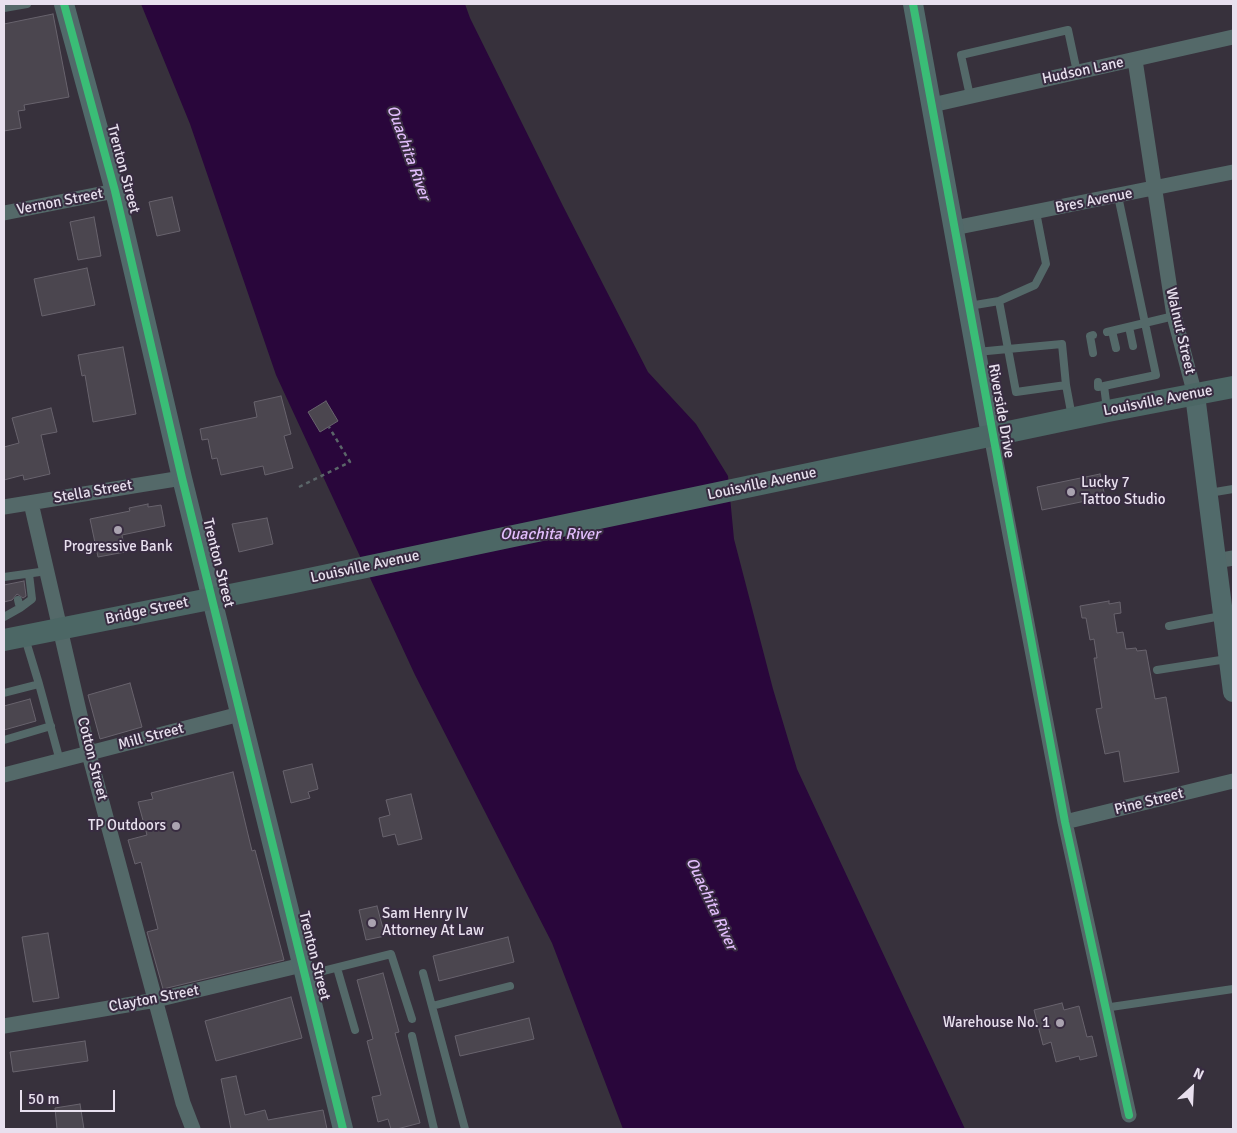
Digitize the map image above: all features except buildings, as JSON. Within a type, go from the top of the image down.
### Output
[{"type":"main road","name":"Louisville Avenue","points":[[290,583],[1072,418],[1233,387]]},
{"type":"main road","name":"Bridge Street","points":[[14,638],[290,583]]},
{"type":"street","name":"Trenton Street","points":[[64,4],[115,191],[182,478],[214,598],[240,714],[343,1129]]},
{"type":"street","name":"Riverside Drive","points":[[913,4],[991,435],[1065,822],[1128,1115]]},
{"type":"street","name":"Hudson Lane","points":[[932,105],[1136,60],[1233,36]]},
{"type":"street","name":"Walnut Street","points":[[1136,60],[1174,316],[1195,395],[1208,493],[1225,559],[1223,615],[1233,692]]},
{"type":"street","name":"Bres Avenue","points":[[954,228],[1233,172]]},
{"type":"street","name":"Vernon Street","points":[[4,213],[115,191]]},
{"type":"street","name":"Stella Street","points":[[4,507],[182,478]]},
{"type":"street","name":"Cotton Street","points":[[31,503],[89,754],[183,1103],[193,1129]]},
{"type":"street","name":"Mill Street","points":[[4,775],[240,714]]},
{"type":"street","name":"Pine Street","points":[[1065,822],[1233,781]]},
{"type":"street","name":"Clayton Street","points":[[4,1026],[156,1000],[304,971]]},
{"type":"lane","points":[[4,8],[27,4]]},
{"type":"lane","points":[[970,96],[961,54],[1068,30],[1077,72]]},
{"type":"lane","points":[[1108,411],[1101,384],[1139,376],[1156,376],[1118,196]]},
{"type":"lane","points":[[968,306],[999,301],[1035,285],[1046,264],[1036,212]]},
{"type":"lane","points":[[999,301],[1016,392],[1066,385]]},
{"type":"lane","points":[[1116,348],[1110,331],[1174,316]]},
{"type":"lane","points":[[1129,327],[1133,346]]},
{"type":"lane","points":[[1093,335],[1090,336],[1094,353]]},
{"type":"lane","points":[[977,352],[1062,344],[1066,385],[1072,418]]},
{"type":"lane","points":[[1208,493],[1233,489]]},
{"type":"lane","points":[[4,578],[15,579],[47,571]]},
{"type":"lane","points":[[4,617],[19,604],[32,599],[29,574]]},
{"type":"lane","points":[[4,612],[4,617]]},
{"type":"lane","points":[[1169,626],[1223,615]]},
{"type":"lane","points":[[14,638],[39,684],[60,761]]},
{"type":"lane","points":[[1157,670],[1229,659]]},
{"type":"lane","points":[[4,693],[39,684]]},
{"type":"lane","points":[[4,740],[51,726]]},
{"type":"lane","points":[[304,971],[337,968],[390,954],[412,1018]]},
{"type":"lane","points":[[337,968],[355,1030]]},
{"type":"lane","points":[[423,972],[465,1129]]},
{"type":"lane","points":[[432,1006],[510,986]]},
{"type":"lane","points":[[1104,1008],[1233,989]]},
{"type":"lane","points":[[412,1036],[434,1129]]},
{"type":"path","points":[[299,487],[350,462],[329,427]]},
{"type":"water","name":"Ouachita River","points":[[141,4],[465,4],[470,18],[563,206],[648,372],[696,424],[728,476],[734,539],[773,689],[797,769],[965,1129],[623,1129],[552,943],[415,675],[276,375],[190,124]]},
{"type":"cycle path","points":[[64,4],[115,191],[182,478],[343,1129]]},
{"type":"cycle path","points":[[913,4],[1065,822],[1129,1115]]},
{"type":"place","name":"Lucky 7 Tattoo Studio","points":[[1071,492]]},
{"type":"place","name":"Progressive Bank","points":[[118,530]]},
{"type":"place","name":"TP Outdoors","points":[[176,826]]},
{"type":"place","name":"Sam Henry IV Attorney At Law","points":[[372,923]]},
{"type":"place","name":"Warehouse No. 1","points":[[1060,1023]]}]
